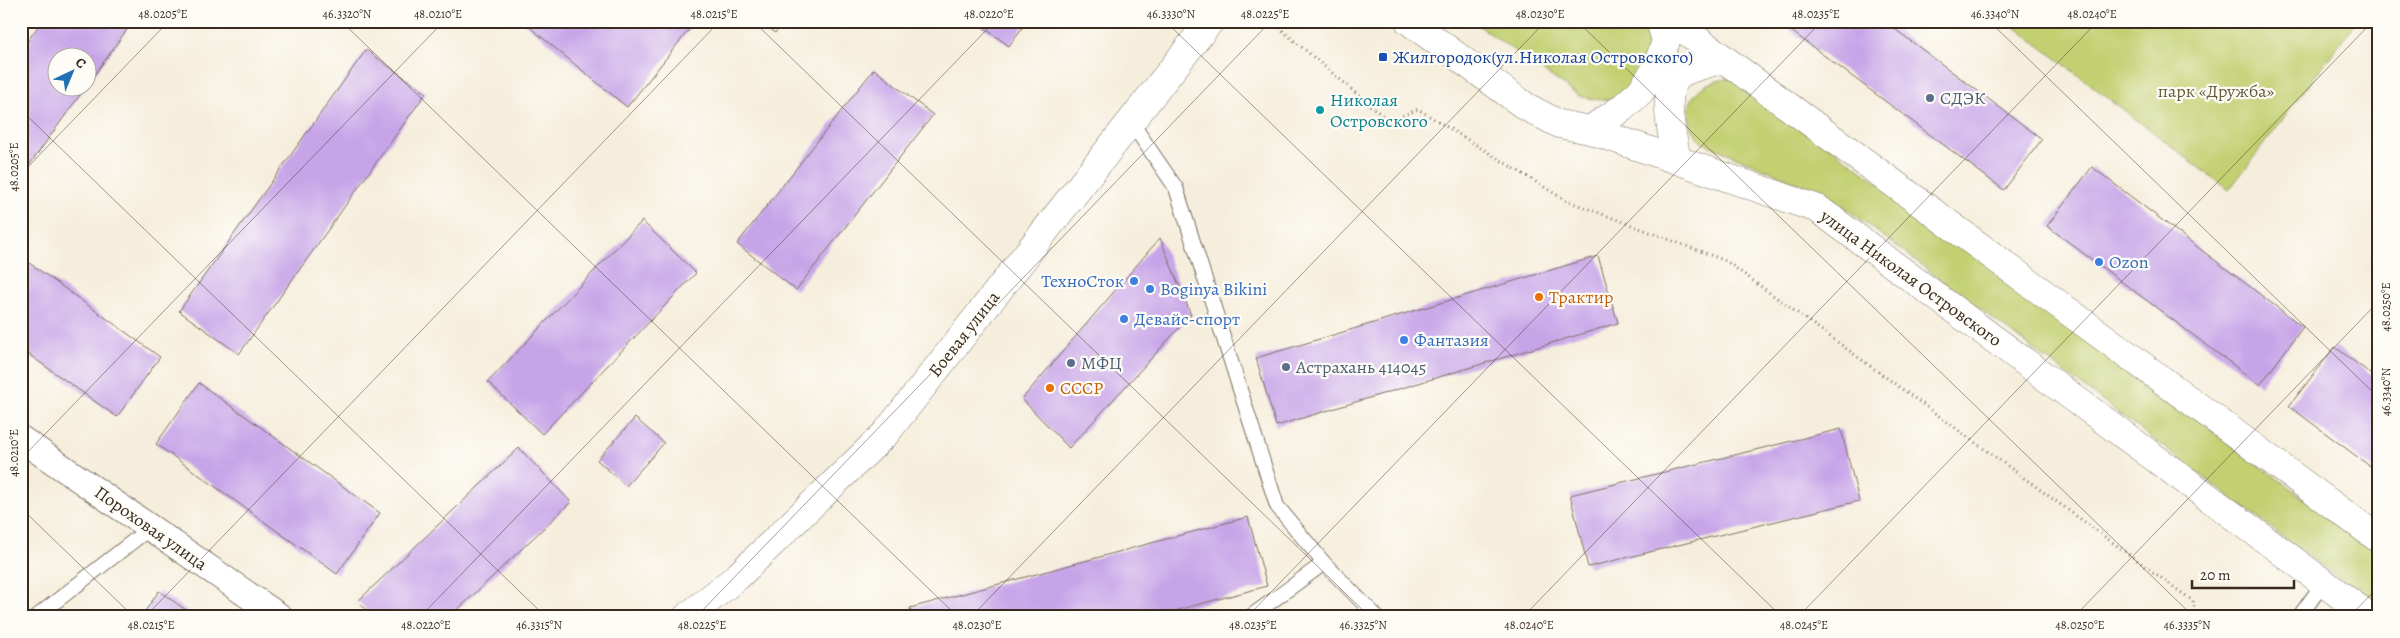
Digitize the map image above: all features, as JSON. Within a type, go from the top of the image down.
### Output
[{"type":"main road","name":"Боевая улица","points":[[686,617],[737,577],[886,433],[1210,21]]},
{"type":"main road","name":"улица Николая Островского","points":[[1409,21],[1525,106],[1559,124],[1590,130],[1818,209],[2370,617]]},
{"type":"main road","points":[[1590,130],[1621,109],[1640,92],[1656,69],[1666,41],[1660,21]]},
{"type":"main road","points":[[1672,21],[2379,539]]},
{"type":"main road","points":[[1677,160],[1668,107],[1672,88],[1684,72],[1723,59]]},
{"type":"street","name":"Пороховая улица","points":[[21,439],[280,617]]},
{"type":"lane","points":[[1131,122],[1176,188],[1277,506],[1324,563],[1377,617]]},
{"type":"lane","points":[[36,617],[150,528]]},
{"type":"lane","points":[[1250,617],[1324,563]]},
{"type":"lane","points":[[2299,617],[2324,582]]},
{"type":"path","points":[[1271,21],[1390,122],[1418,109],[1565,200],[1726,261],[2193,601],[2197,617]]},
{"type":"green space","points":[[1472,21],[1642,21],[1648,44],[1646,66],[1634,85],[1625,93],[1614,98],[1601,99],[1579,96]]},
{"type":"green space","name":"парк «Дружба»","points":[[2007,21],[2357,21],[2229,190]]},
{"type":"green space","points":[[1727,79],[1738,81],[1852,163],[2379,554],[2379,609],[1831,197],[1701,142],[1690,120],[1689,110],[1691,101],[1704,86]]},
{"type":"building","points":[[42,21],[133,21],[98,70],[98,48],[48,48],[48,98],[78,98],[25,171],[21,168],[21,50]]},
{"type":"building","points":[[522,21],[696,21],[627,107]]},
{"type":"building","points":[[761,21],[785,21],[775,33]]},
{"type":"building","points":[[975,21],[1027,21],[1009,46]]},
{"type":"building","points":[[1778,21],[1884,21],[2042,139],[2004,190]]},
{"type":"building","points":[[366,50],[426,93],[239,354],[179,311]]},
{"type":"building","points":[[874,69],[933,115],[796,290],[737,244]]},
{"type":"building","points":[[2092,167],[2303,327],[2260,385],[2047,226]]},
{"type":"building","points":[[642,221],[696,273],[542,434],[488,382]]},
{"type":"building","points":[[1160,238],[1191,315],[1069,448],[1022,399]]},
{"type":"building","points":[[1598,256],[1618,323],[1276,426],[1256,358]]},
{"type":"building","points":[[21,257],[160,357],[117,417],[21,349]]},
{"type":"building","points":[[2335,347],[2379,380],[2379,473],[2289,406]]},
{"type":"building","points":[[199,383],[380,513],[337,574],[156,444]]},
{"type":"building","points":[[635,418],[664,443],[626,486],[597,460]]},
{"type":"building","points":[[1841,429],[1859,501],[1588,567],[1570,495]]},
{"type":"building","points":[[519,448],[571,502],[450,617],[373,617],[358,601]]},
{"type":"building","points":[[1248,517],[1267,586],[1152,617],[913,617],[910,608]]},
{"type":"building","points":[[159,591],[196,617],[141,617]]},
{"type":"place","name":"Жилгородок(ул.Николая Островского)","points":[[1383,57]]},
{"type":"place","name":"СДЭК","points":[[1930,98]]},
{"type":"place","name":"Николая Островского","points":[[1320,110]]},
{"type":"place","name":"Ozon","points":[[2099,262]]},
{"type":"place","name":"ТехноСток","points":[[1134,281]]},
{"type":"place","name":"Boginya Bikini","points":[[1150,289]]},
{"type":"place","name":"Трактир","points":[[1539,297]]},
{"type":"place","name":"Девайс-спорт","points":[[1124,319]]},
{"type":"place","name":"Фантазия","points":[[1404,340]]},
{"type":"place","name":"МФЦ","points":[[1071,363]]},
{"type":"place","name":"Астрахань 414045","points":[[1286,367]]},
{"type":"place","name":"СССР","points":[[1050,388]]}]
